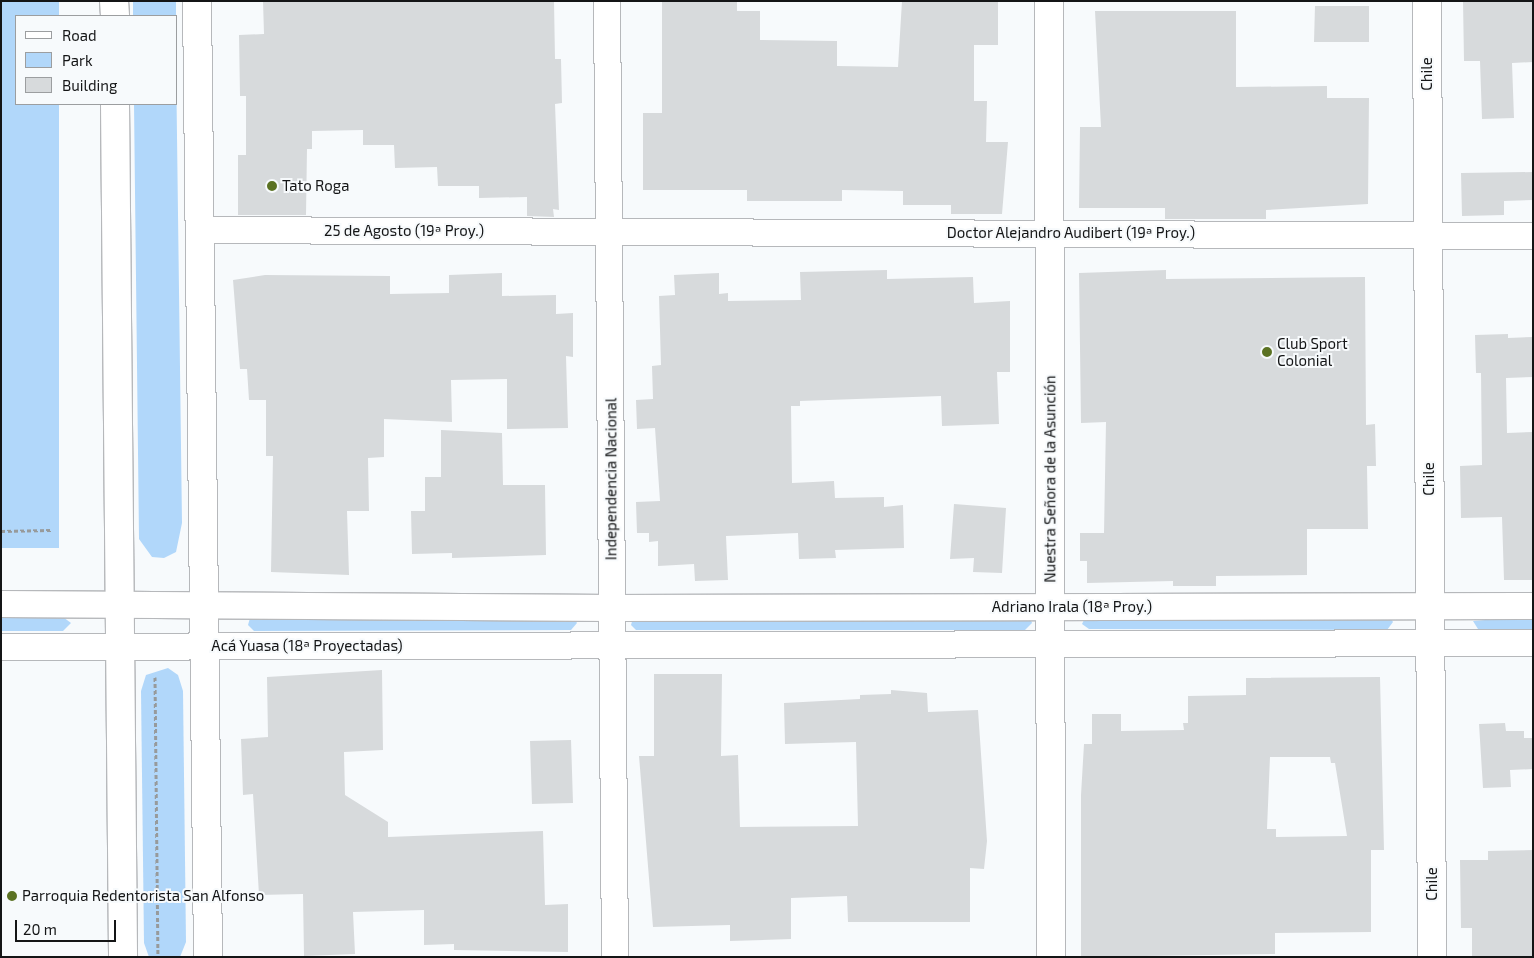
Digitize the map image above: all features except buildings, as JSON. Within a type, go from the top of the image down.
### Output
[{"type":"street","points":[[114,1],[115,15]]},
{"type":"street","points":[[197,1],[208,957]]},
{"type":"street","name":"Independencia Nacional","points":[[607,1],[614,957]]},
{"type":"street","name":"Nuestra Señora de la Asunción","points":[[1049,1],[1051,957]]},
{"type":"street","name":"Chile","points":[[1426,1],[1432,957]]},
{"type":"street","points":[[115,105],[123,957]]},
{"type":"street","name":"25 de Agosto (19ª Proy.)","points":[[200,230],[609,233]]},
{"type":"street","name":"Doctor Alejandro Audibert (19ª Proy.)","points":[[609,233],[1428,234],[1533,236]]},
{"type":"street","points":[[1,604],[203,603],[612,608]]},
{"type":"street","name":"Adriano Irala (18ª Proy.)","points":[[612,608],[1533,606]]},
{"type":"street","points":[[612,644],[1533,643]]},
{"type":"street","name":"Acá Yuasa (18ª Proyectadas)","points":[[1,647],[612,644]]},
{"type":"path","points":[[1,531],[51,530]]},
{"type":"green space","points":[[1,1],[59,1],[59,15],[15,15],[15,105],[59,105],[59,548],[1,548]]},
{"type":"green space","points":[[133,1],[176,1],[176,15],[133,15]]},
{"type":"green space","points":[[134,105],[177,105],[182,523],[176,552],[164,558],[152,557],[139,539]]},
{"type":"green space","points":[[1533,616],[1533,629],[1478,629],[1473,621]]},
{"type":"green space","points":[[1,617],[63,617],[71,623],[63,631],[1,631]]},
{"type":"green space","points":[[250,618],[574,618],[577,623],[571,630],[254,631],[248,625]]},
{"type":"green space","points":[[633,618],[1030,618],[1032,623],[1025,630],[636,630],[631,625]]},
{"type":"green space","points":[[1085,618],[1391,619],[1393,622],[1387,630],[1089,629],[1082,624]]},
{"type":"green space","points":[[168,668],[178,675],[183,691],[186,942],[180,957],[149,957],[144,943],[141,691],[146,675]]},
{"type":"place","name":"Tato Roga","points":[[272,186]]},
{"type":"place","name":"Club Sport Colonial","points":[[1267,352]]},
{"type":"place","name":"Parroquia Redentorista San Alfonso","points":[[12,896]]}]
